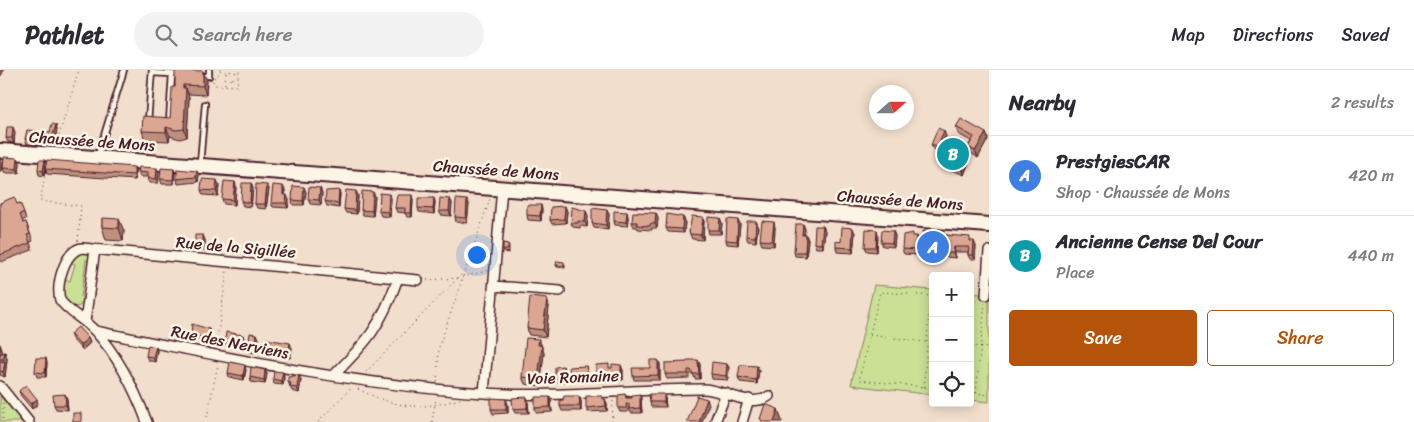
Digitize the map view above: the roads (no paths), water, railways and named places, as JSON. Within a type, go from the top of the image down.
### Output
[{"type":"main road","name":"Chaussée de Mons","points":[[0,151],[200,166],[502,193],[989,225]]},
{"type":"street","points":[[484,393],[502,193]]},
{"type":"street","points":[[95,249],[85,322],[95,331],[129,381],[147,422]]},
{"type":"street","name":"Rue de la Sigillée","points":[[85,322],[63,304],[58,293],[75,251],[95,249],[418,280]]},
{"type":"street","points":[[986,295],[989,251]]},
{"type":"street","points":[[333,376],[361,348],[376,329],[386,311],[398,278]]},
{"type":"street","points":[[494,286],[560,292]]},
{"type":"street","name":"Rue des Nerviens","points":[[95,331],[217,356],[333,376],[437,389]]},
{"type":"street","points":[[1,388],[29,422]]},
{"type":"street","name":"Voie Romaine","points":[[437,389],[484,393],[706,389],[726,393],[733,397],[759,401],[769,396]]},
{"type":"street","points":[[715,422],[726,393]]},
{"type":"street","points":[[742,422],[749,399]]},
{"type":"lane","points":[[97,159],[124,70]]},
{"type":"lane","points":[[155,122],[148,121],[152,72],[209,76],[209,70]]},
{"type":"lane","points":[[162,122],[169,122],[172,74]]},
{"type":"lane","points":[[200,166],[205,104]]},
{"type":"place","name":"Ancienne Cense Del Cour","points":[[953,154]]},
{"type":"place","name":"PrestgiesCAR","points":[[933,247]]}]
